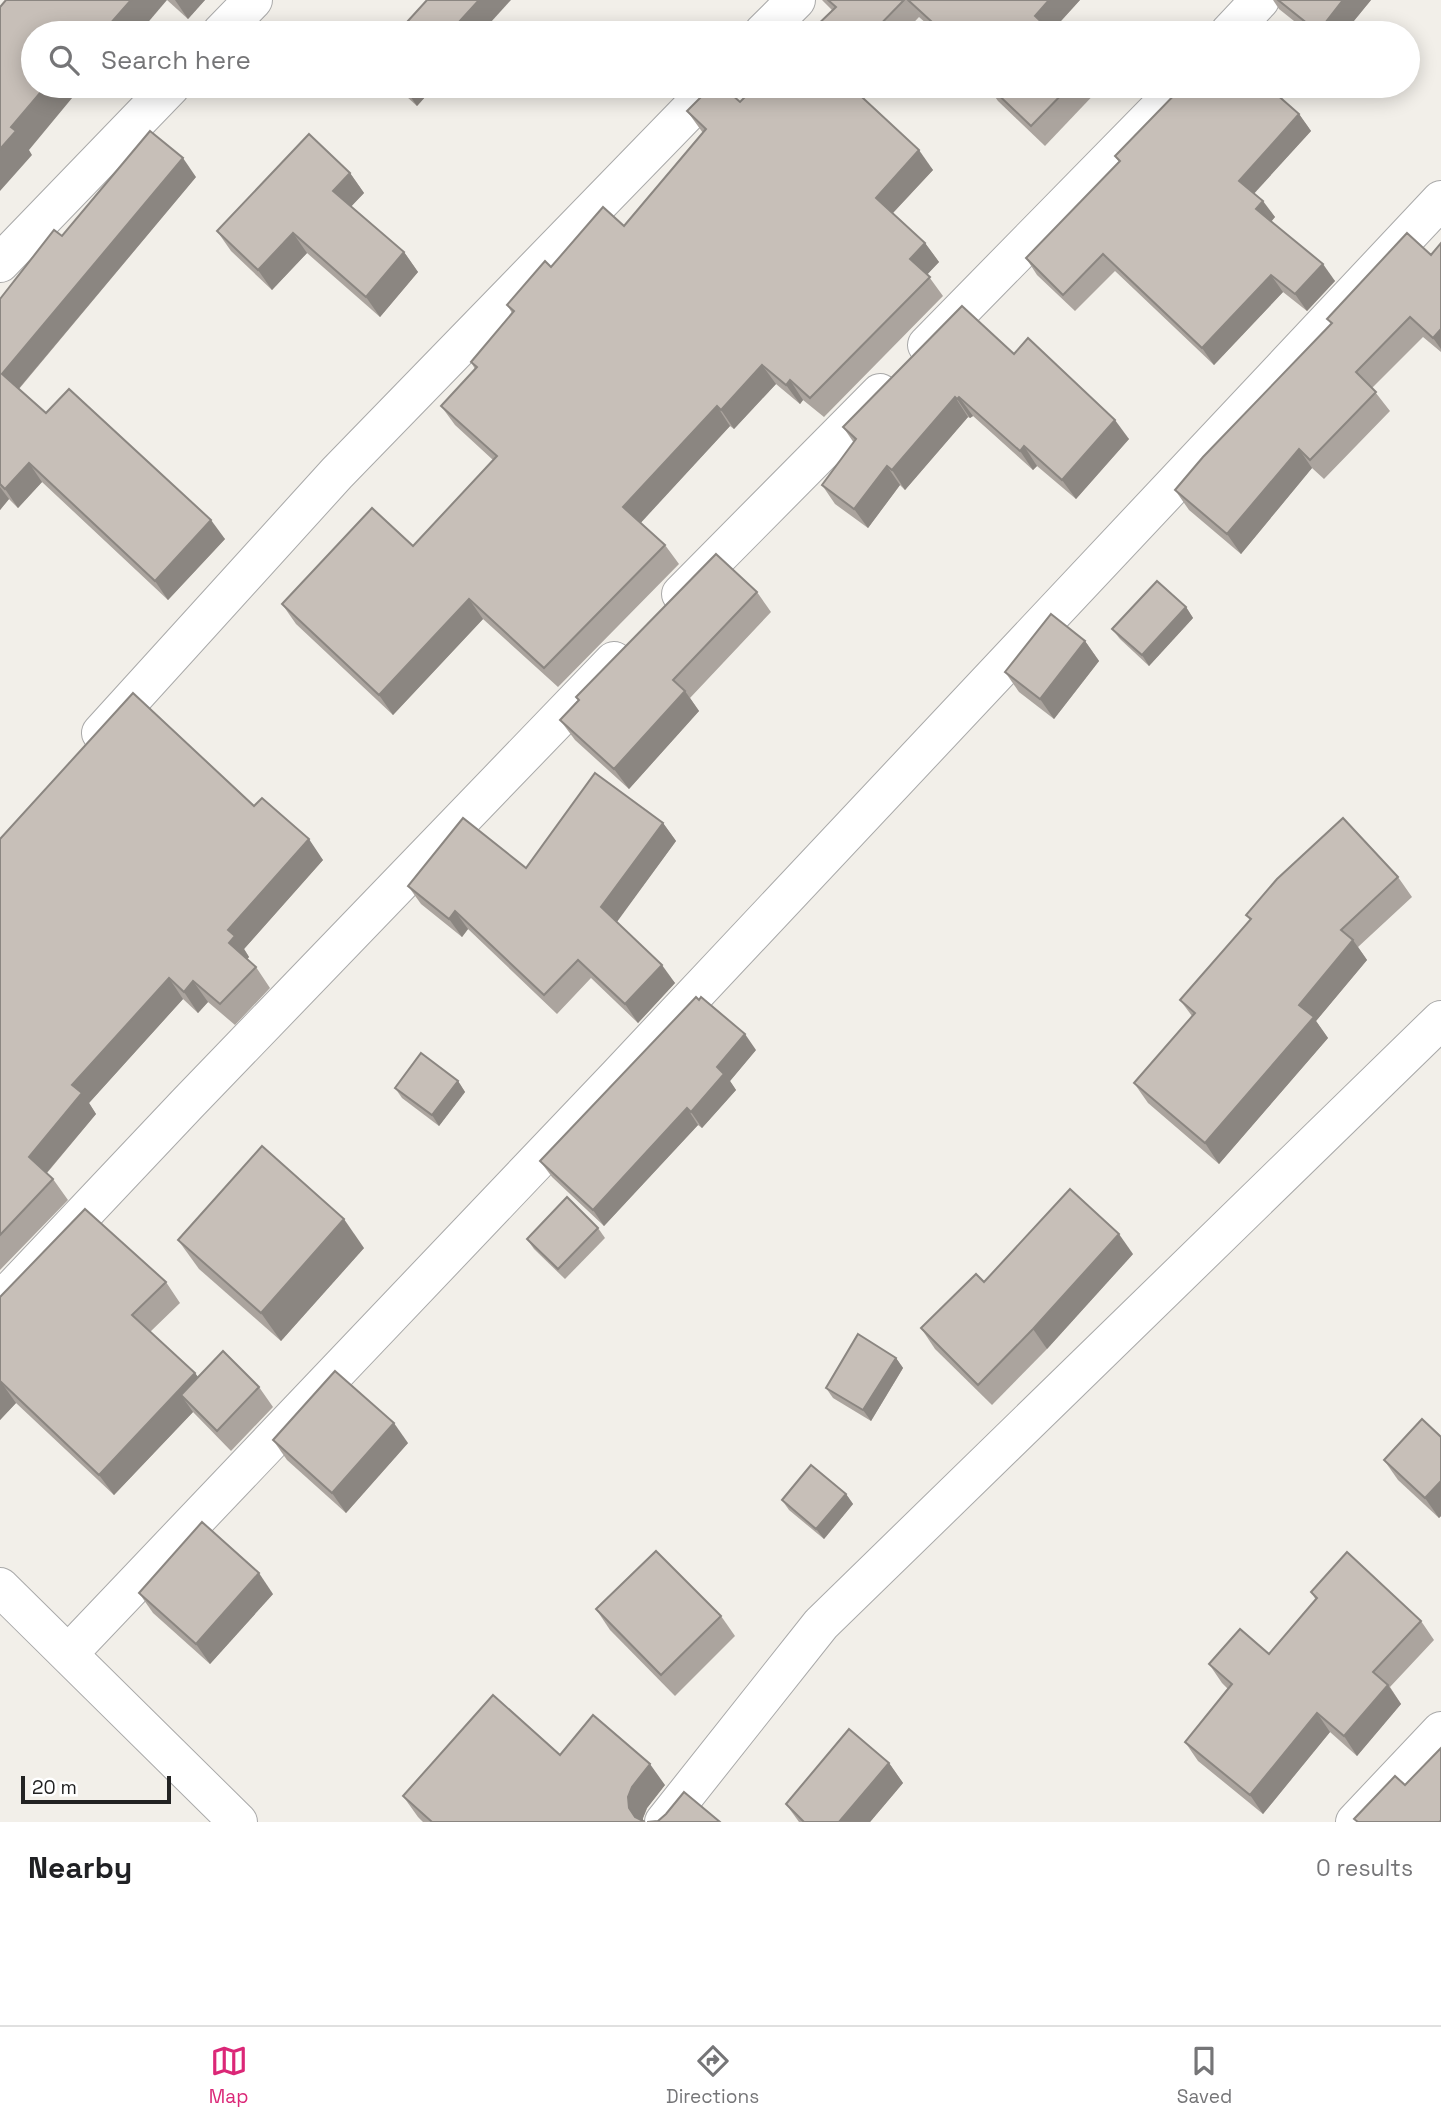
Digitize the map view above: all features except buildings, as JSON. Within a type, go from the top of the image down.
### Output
[{"type":"street","points":[[233,21],[253,0]]},
{"type":"street","points":[[776,21],[796,0]]},
{"type":"street","points":[[1240,21],[1260,0]]},
{"type":"street","points":[[0,263],[159,98]]},
{"type":"street","points":[[77,760],[337,473],[701,98]]},
{"type":"street","points":[[0,1302],[188,1103],[645,630],[1169,98]]},
{"type":"street","points":[[69,1653],[628,1066],[1441,200]]},
{"type":"street","points":[[664,1822],[821,1624],[1441,1020]]},
{"type":"street","points":[[0,1587],[239,1822]]},
{"type":"street","points":[[1355,1822],[1441,1731]]}]
